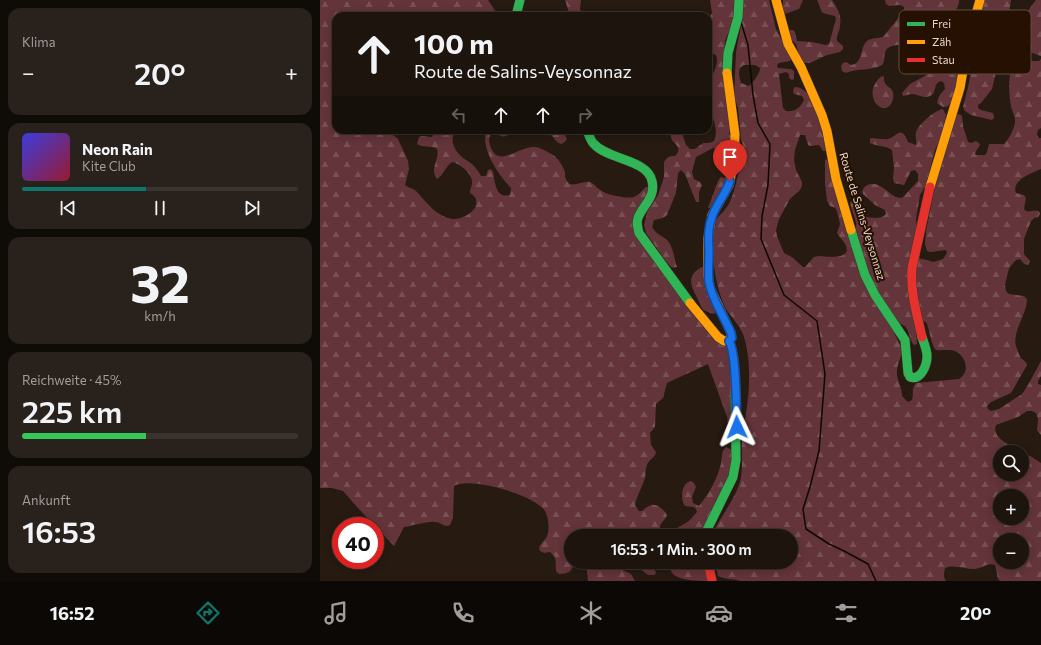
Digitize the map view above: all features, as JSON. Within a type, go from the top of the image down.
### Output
[{"type":"street","points":[[517,12],[520,0]]},
{"type":"street","points":[[729,341],[732,338],[731,333],[714,298],[710,285],[708,238],[712,215],[729,185],[734,161],[735,134],[727,72],[728,53],[738,17],[739,0]]},
{"type":"street","name":"Route de Salins-Veysonnaz","points":[[776,0],[788,44],[801,67],[821,112],[827,131],[836,178],[865,275],[875,295],[905,340],[908,373],[910,377],[913,378],[917,377],[923,372],[927,356],[912,293],[912,268],[932,177],[960,88],[962,74]]},
{"type":"street","name":"Route de Salins-Veysonnaz","points":[[977,10],[980,0]]},
{"type":"street","points":[[589,134],[598,148],[635,164],[644,169],[648,174],[653,185],[653,192],[638,218],[637,222],[640,233],[680,290],[718,337],[724,341],[729,341]]},
{"type":"street","points":[[707,529],[733,477],[736,460],[734,360],[729,341]]},
{"type":"street","points":[[709,569],[712,581]]},
{"type":"green space","points":[[320,0],[488,0],[496,12],[332,12],[332,134],[393,135],[398,139],[408,161],[409,169],[405,185],[416,191],[436,212],[452,219],[465,216],[475,208],[475,197],[470,193],[472,186],[471,176],[465,170],[452,162],[437,179],[434,168],[438,153],[437,149],[417,144],[419,137],[421,136],[432,137],[434,134],[454,134],[453,144],[457,152],[473,165],[481,176],[486,176],[488,170],[491,169],[499,192],[505,196],[510,195],[511,188],[496,169],[488,153],[486,134],[490,134],[489,141],[492,150],[497,155],[508,155],[529,147],[540,148],[551,154],[560,162],[565,172],[566,180],[571,184],[590,182],[605,192],[627,197],[634,197],[648,187],[650,190],[635,224],[674,288],[715,341],[728,347],[731,358],[734,430],[729,430],[727,417],[708,364],[667,383],[663,398],[656,404],[655,427],[650,433],[651,445],[656,452],[646,467],[645,478],[635,505],[639,511],[653,505],[661,508],[667,516],[660,529],[564,529],[564,569],[572,569],[565,573],[559,574],[556,571],[556,561],[553,554],[550,552],[544,553],[540,551],[539,548],[548,532],[548,521],[545,511],[539,505],[516,493],[474,483],[454,486],[453,518],[450,525],[446,526],[437,522],[432,522],[404,527],[394,546],[384,535],[384,517],[366,517],[343,491],[332,488],[320,488]]},
{"type":"green space","points":[[565,0],[581,0],[580,9],[581,12],[569,12]]},
{"type":"green space","points":[[710,0],[736,0],[735,19],[725,41],[724,54],[731,126],[729,134],[734,139],[730,165],[727,168],[719,166],[717,162],[718,150],[713,148],[696,157],[692,172],[694,179],[702,185],[699,192],[699,202],[696,202],[685,174],[681,170],[678,173],[676,193],[667,215],[663,218],[654,220],[652,227],[669,242],[672,248],[677,267],[674,268],[671,267],[665,260],[646,233],[644,225],[647,212],[658,195],[664,177],[664,162],[667,158],[675,156],[678,151],[678,148],[672,140],[670,134],[682,134],[686,145],[690,149],[695,149],[703,143],[714,141],[716,132],[712,115],[712,76],[717,59],[716,55],[712,55],[712,12]]},
{"type":"green space","points":[[742,0],[769,0],[776,29],[792,58],[790,61],[779,63],[777,65],[778,68],[791,69],[794,71],[794,79],[792,80],[786,72],[779,74],[783,108],[786,111],[792,111],[797,109],[804,100],[802,96],[794,94],[793,90],[795,87],[802,89],[808,94],[818,113],[828,151],[823,151],[819,145],[808,145],[805,135],[800,135],[795,150],[794,160],[802,186],[800,190],[790,199],[779,219],[776,230],[784,253],[792,257],[803,267],[805,267],[814,257],[842,255],[846,253],[847,250],[837,233],[840,224],[837,211],[835,208],[830,206],[827,201],[825,160],[828,159],[836,181],[838,205],[855,230],[856,224],[850,203],[852,201],[859,203],[859,210],[864,216],[878,218],[886,214],[885,210],[875,205],[863,194],[862,192],[865,187],[869,184],[875,184],[893,195],[902,198],[918,181],[918,174],[915,170],[911,171],[904,185],[894,183],[892,150],[887,147],[870,143],[870,139],[888,139],[901,133],[906,137],[908,142],[916,145],[917,129],[931,115],[943,109],[946,115],[942,135],[935,150],[926,185],[920,195],[916,219],[917,230],[910,254],[912,257],[933,262],[943,259],[947,253],[946,250],[931,252],[927,251],[925,244],[926,231],[940,162],[955,116],[959,114],[962,116],[963,126],[968,142],[971,143],[976,141],[980,144],[975,153],[976,155],[985,155],[989,144],[1004,144],[1012,132],[1015,122],[1009,92],[1010,74],[1031,74],[1031,61],[1039,61],[1041,59],[1041,128],[1038,130],[1037,135],[1041,138],[1041,169],[1023,178],[1019,181],[1015,188],[1016,193],[1024,195],[1026,198],[1024,209],[1026,211],[1039,211],[1040,214],[1031,221],[1024,239],[1024,254],[1030,261],[1028,265],[1024,264],[1020,259],[1016,260],[1009,268],[1005,285],[1006,291],[1009,294],[1024,296],[1027,299],[1025,311],[1015,340],[1021,358],[1027,365],[1011,393],[991,402],[987,406],[991,411],[999,409],[1022,394],[1041,361],[1041,376],[1038,384],[1041,385],[1041,435],[1037,430],[1038,419],[1036,413],[1032,411],[1027,411],[1018,417],[996,425],[996,434],[1009,445],[993,445],[993,481],[1029,481],[1029,456],[1041,463],[1041,581],[1000,581],[998,579],[996,569],[1029,569],[1029,533],[993,533],[993,564],[974,569],[955,567],[945,568],[944,576],[946,581],[740,581],[718,576],[716,569],[798,569],[798,529],[715,529],[728,508],[741,479],[742,440],[749,384],[748,355],[743,333],[722,301],[715,270],[713,249],[714,223],[730,202],[740,169],[744,167],[747,159],[741,140],[738,108],[734,96],[736,52],[743,14]],"holes":[[[744,65],[755,65],[760,68],[758,75],[749,86],[741,83],[739,72],[740,68]],[[922,321],[926,322],[934,348],[936,350],[955,351],[962,357],[966,365],[966,369],[965,373],[959,379],[916,383],[912,400],[908,402],[902,396],[897,377],[897,368],[902,350],[893,330],[898,323],[905,327],[914,345],[917,344],[916,326]]]},
{"type":"green space","points":[[783,0],[803,0],[799,9],[785,14],[783,12]]},
{"type":"green space","points":[[817,0],[832,0],[837,9],[840,15],[840,21],[837,41],[843,46],[843,49],[840,52],[827,55],[810,63],[804,63],[800,59],[796,44],[789,38],[788,32],[793,30],[795,32],[797,41],[826,45],[829,44],[836,19],[835,16],[822,12]]},
{"type":"green space","points":[[885,0],[959,0],[956,10],[904,10],[904,7],[900,5],[889,6],[886,4]]},
{"type":"green space","points":[[983,0],[1011,0],[1009,10],[975,10]]},
{"type":"green space","points":[[1036,0],[1041,0],[1041,56],[1031,52],[1031,10],[1029,10]]},
{"type":"green space","points":[[899,17],[899,45],[889,47],[886,50],[882,65],[870,69],[855,70],[846,73],[842,71],[841,66],[843,63],[846,62],[851,65],[858,61],[867,41],[883,37]]},
{"type":"green space","points":[[928,74],[956,74],[957,76],[955,91],[951,103],[946,107],[943,107],[937,103],[939,96],[945,89],[944,83],[941,81],[937,84],[934,93],[928,97],[913,94],[903,96],[902,93],[910,84]]},
{"type":"green space","points":[[970,74],[996,74],[992,89],[978,105],[978,108],[981,110],[993,113],[994,118],[992,120],[971,115],[965,111],[963,107]]},
{"type":"green space","points":[[882,76],[884,77],[884,82],[893,92],[893,100],[887,108],[878,106],[873,96],[873,90],[876,83]]},
{"type":"green space","points":[[498,134],[509,134],[504,136]]},
{"type":"green space","points":[[550,134],[565,134],[567,139],[565,142],[561,144],[557,142]]},
{"type":"green space","points":[[721,177],[727,179],[718,197],[710,208],[708,208],[718,181]]},
{"type":"green space","points":[[704,267],[717,309],[713,314],[703,310],[692,287],[692,276],[695,271]]},
{"type":"green space","points":[[726,447],[732,450],[732,466],[730,476],[722,496],[712,513],[702,529],[676,529],[689,521],[697,512],[694,507],[685,506],[683,503],[683,488],[688,482],[691,481],[694,483],[696,487],[692,497],[693,503],[699,506],[715,481],[724,449]]},
{"type":"green space","points":[[587,569],[620,569],[631,574],[635,581],[588,581]]},
{"type":"green space","points":[[641,569],[653,569],[656,572],[655,575],[648,575]]},
{"type":"green space","points":[[671,569],[706,569],[709,581],[682,579],[677,577]]},
{"type":"waterway","points":[[741,22],[748,45],[753,95],[758,123],[770,144],[768,185],[762,216],[761,239],[784,295],[817,321],[825,374],[819,451],[803,509],[806,529],[829,544],[868,564],[876,581]]},
{"type":"traffic: fast","points":[[517,12],[520,0]]},
{"type":"traffic: fast","points":[[727,73],[728,53],[738,17],[739,0]]},
{"type":"traffic: fast","points":[[589,134],[594,144],[600,149],[643,168],[649,174],[653,187],[651,196],[638,218],[637,224],[639,233],[690,303]]},
{"type":"traffic: fast","points":[[851,230],[865,275],[875,295],[905,340],[908,373],[910,377],[914,378],[923,371],[927,360],[927,354],[922,337]]},
{"type":"traffic: fast","points":[[707,529],[733,477],[736,460],[735,392]]},
{"type":"traffic: slow","points":[[776,0],[788,44],[801,67],[822,115],[827,131],[836,179],[851,230]]},
{"type":"traffic: slow","points":[[977,10],[980,0]]},
{"type":"traffic: slow","points":[[727,73],[735,134],[734,161],[729,185],[712,215],[708,238],[708,276],[710,288],[731,333],[731,338],[729,341]]},
{"type":"traffic: slow","points":[[930,187],[960,88],[962,74]]},
{"type":"traffic: slow","points":[[690,303],[718,337],[724,341],[729,341]]},
{"type":"traffic: jam","points":[[922,337],[913,294],[912,268],[930,187]]},
{"type":"traffic: jam","points":[[729,341],[734,360],[735,392]]},
{"type":"traffic: jam","points":[[709,569],[712,581]]},
{"type":"route","points":[[730,181],[724,195],[712,215],[710,222],[708,231],[708,276],[710,288],[732,338],[729,341],[734,360],[737,427]]}]
